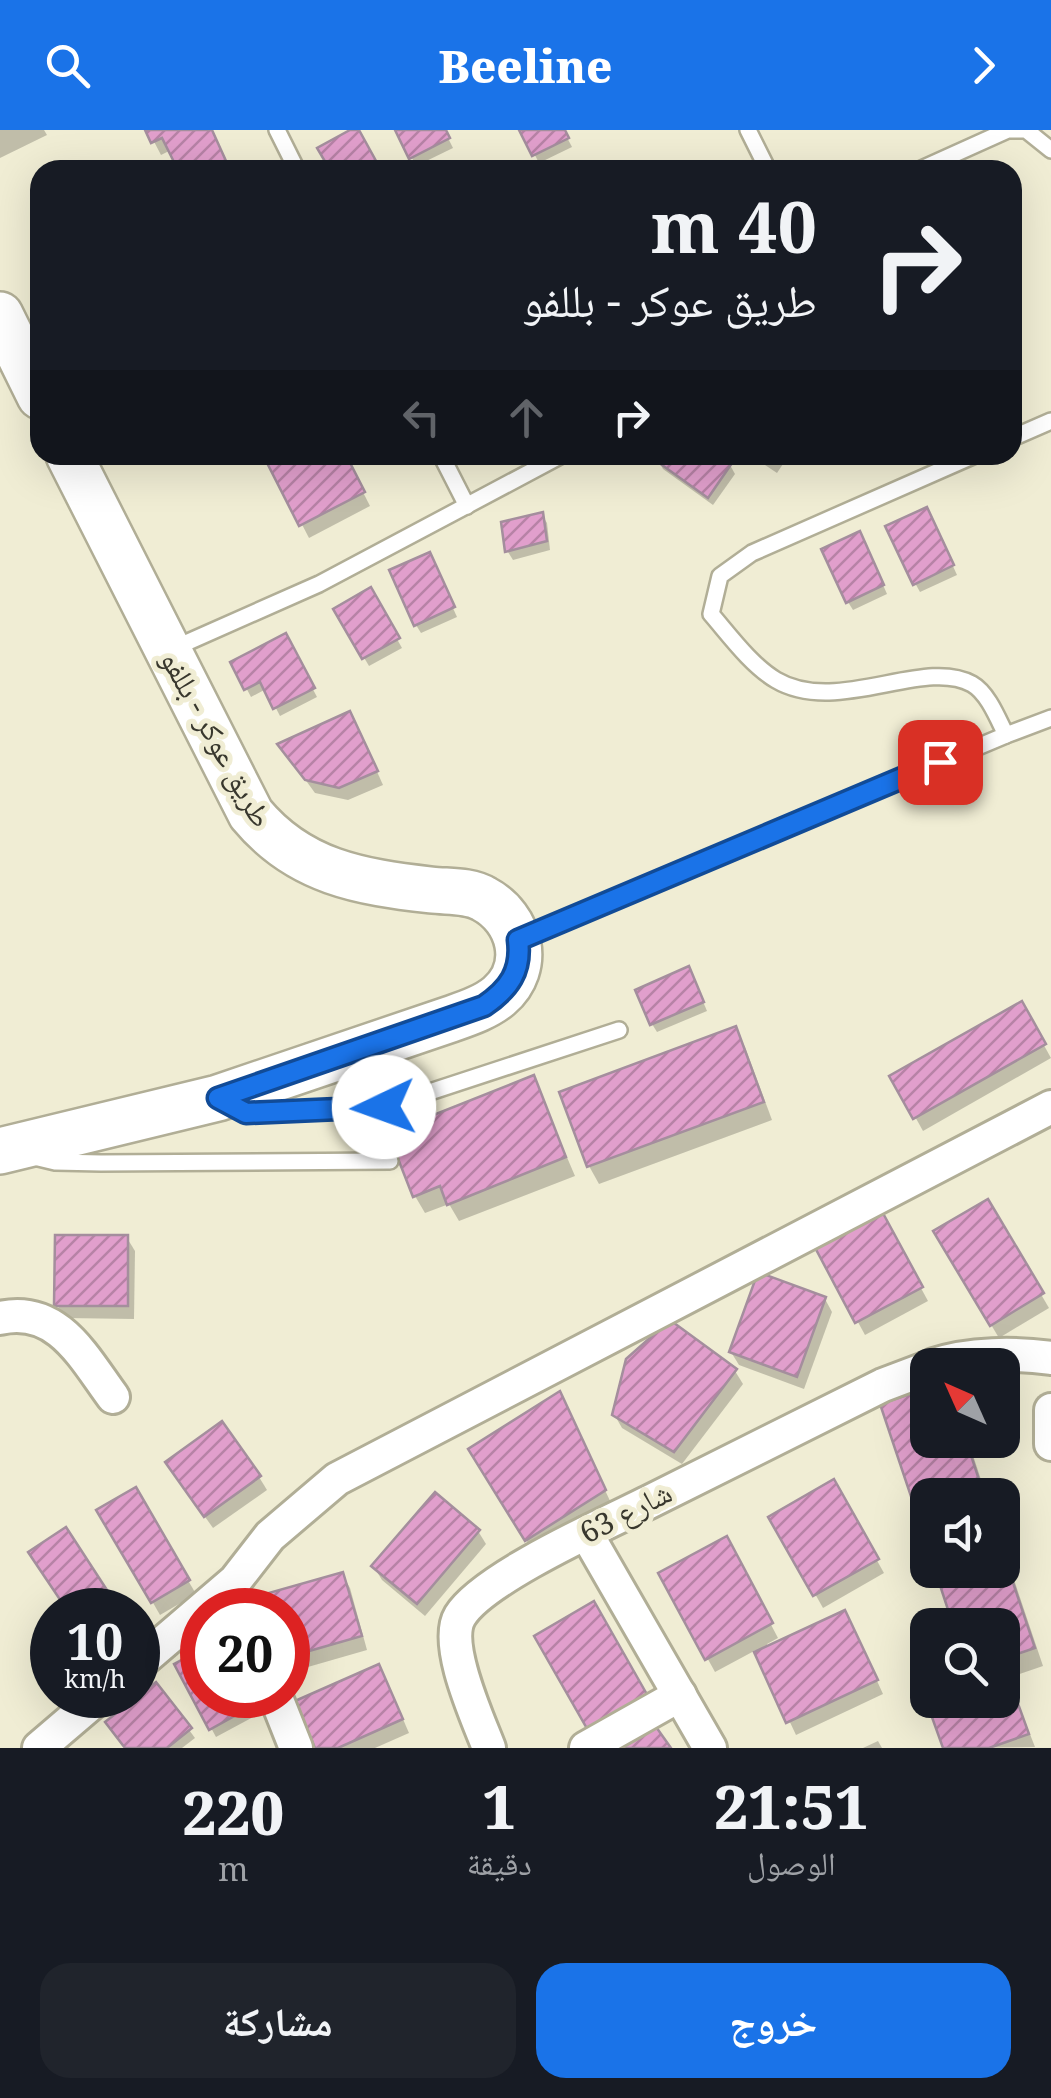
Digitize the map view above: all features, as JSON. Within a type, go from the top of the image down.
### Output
[{"type":"street","points":[[0,315],[30,376]]},
{"type":"street","name":"طريق عوكر - بللفو","points":[[74,465],[251,814],[276,842],[302,859],[345,876],[480,896],[501,910],[518,940]]},
{"type":"street","points":[[3,1150],[218,1098],[484,1006],[512,982],[518,962],[518,940]]},
{"type":"street","points":[[244,1588],[270,1536],[336,1478],[1051,1106]]},
{"type":"street","points":[[0,1318],[36,1318],[59,1328],[113,1398]]},
{"type":"street","points":[[1020,1355],[1051,1358]]},
{"type":"street","name":"شارع 63","points":[[489,1748],[456,1654],[455,1634],[459,1617],[498,1582],[586,1533],[910,1375]]},
{"type":"street","points":[[1051,1410],[1051,1444]]},
{"type":"street","points":[[586,1533],[710,1748]]},
{"type":"street","points":[[586,1748],[680,1695]]},
{"type":"street","points":[[39,1748],[74,1718]]},
{"type":"street","points":[[284,1718],[296,1748]]},
{"type":"lane","points":[[277,130],[292,160]]},
{"type":"lane","points":[[748,130],[763,160]]},
{"type":"lane","points":[[940,160],[1008,130],[1026,130],[1051,150]]},
{"type":"lane","points":[[1022,434],[1051,421]]},
{"type":"lane","points":[[447,465],[467,506]]},
{"type":"lane","points":[[166,652],[320,584],[543,465]]},
{"type":"lane","points":[[953,465],[752,553],[720,576],[710,614],[776,680],[801,689],[846,692],[945,675],[975,685],[1006,735]]},
{"type":"lane","points":[[518,940],[1051,718]]},
{"type":"lane","points":[[218,1098],[246,1113],[384,1107],[619,1030]]},
{"type":"lane","points":[[3,1150],[70,1163],[390,1160]]},
{"type":"building","points":[[145,130],[212,130],[226,160],[173,160],[162,138],[151,143]]},
{"type":"building","points":[[350,130],[359,130],[376,160],[324,160],[317,148]]},
{"type":"building","points":[[395,130],[446,130],[450,138],[409,159]]},
{"type":"building","points":[[519,130],[565,130],[569,138],[532,156]]},
{"type":"building","points":[[268,465],[351,465],[365,492],[299,526]]},
{"type":"building","points":[[662,465],[731,465],[708,498]]},
{"type":"building","points":[[927,507],[954,565],[913,585],[885,526]]},
{"type":"building","points":[[543,512],[547,541],[505,552],[501,522]]},
{"type":"building","points":[[860,531],[884,585],[846,603],[821,549]]},
{"type":"building","points":[[430,552],[455,607],[414,626],[389,570]]},
{"type":"building","points":[[371,587],[400,638],[362,659],[333,609]]},
{"type":"building","points":[[286,633],[315,688],[273,709],[260,682],[244,690],[230,662]]},
{"type":"building","points":[[350,711],[378,771],[339,788],[305,780],[277,744]]},
{"type":"building","points":[[689,966],[704,1002],[650,1025],[635,990]]},
{"type":"building","points":[[1022,1001],[1046,1044],[913,1119],[889,1076]]},
{"type":"building","points":[[736,1026],[764,1102],[587,1167],[559,1092]]},
{"type":"building","points":[[534,1075],[566,1157],[447,1205],[440,1186],[413,1197],[388,1133]]},
{"type":"building","points":[[988,1199],[1044,1293],[990,1326],[933,1231]]},
{"type":"building","points":[[878,1204],[923,1287],[855,1323],[811,1240]]},
{"type":"building","points":[[55,1235],[128,1235],[128,1306],[54,1306]]},
{"type":"building","points":[[758,1272],[826,1297],[797,1377],[729,1352]]},
{"type":"building","points":[[670,1320],[737,1369],[674,1452],[612,1415],[626,1359]]},
{"type":"building","points":[[560,1391],[606,1490],[525,1541],[468,1449]]},
{"type":"building","points":[[910,1394],[910,1458],[972,1458],[978,1478],[910,1478],[910,1493],[880,1404]]},
{"type":"building","points":[[222,1421],[261,1476],[204,1517],[165,1462]]},
{"type":"building","points":[[834,1479],[879,1559],[813,1596],[768,1517]]},
{"type":"building","points":[[136,1487],[190,1580],[160,1598],[160,1588],[142,1588],[96,1510]]},
{"type":"building","points":[[435,1492],[480,1530],[417,1604],[371,1566]]},
{"type":"building","points":[[66,1527],[106,1588],[52,1588],[28,1552]]},
{"type":"building","points":[[727,1536],[773,1623],[705,1660],[658,1573]]},
{"type":"building","points":[[343,1572],[362,1636],[310,1651],[310,1588],[286,1588]]},
{"type":"building","points":[[941,1588],[1015,1588],[1035,1648],[1020,1653],[1020,1608],[947,1608]]},
{"type":"building","points":[[594,1601],[649,1698],[589,1732],[534,1636]]},
{"type":"building","points":[[845,1610],[878,1680],[786,1723],[754,1652]]},
{"type":"building","points":[[379,1664],[403,1719],[338,1748],[315,1748],[302,1718],[310,1718],[310,1694]]},
{"type":"building","points":[[160,1687],[180,1718],[192,1728],[167,1748],[125,1748],[105,1722],[110,1718],[160,1718]]},
{"type":"building","points":[[1020,1709],[1029,1734],[989,1748],[943,1748],[932,1718],[1020,1718]]},
{"type":"building","points":[[649,1717],[671,1748],[604,1748]]},
{"type":"building","points":[[203,1718],[231,1718],[209,1730]]},
{"type":"route","points":[[384,1107],[246,1113],[218,1098],[484,1006],[512,982],[520,949],[518,940],[940,762]]}]
